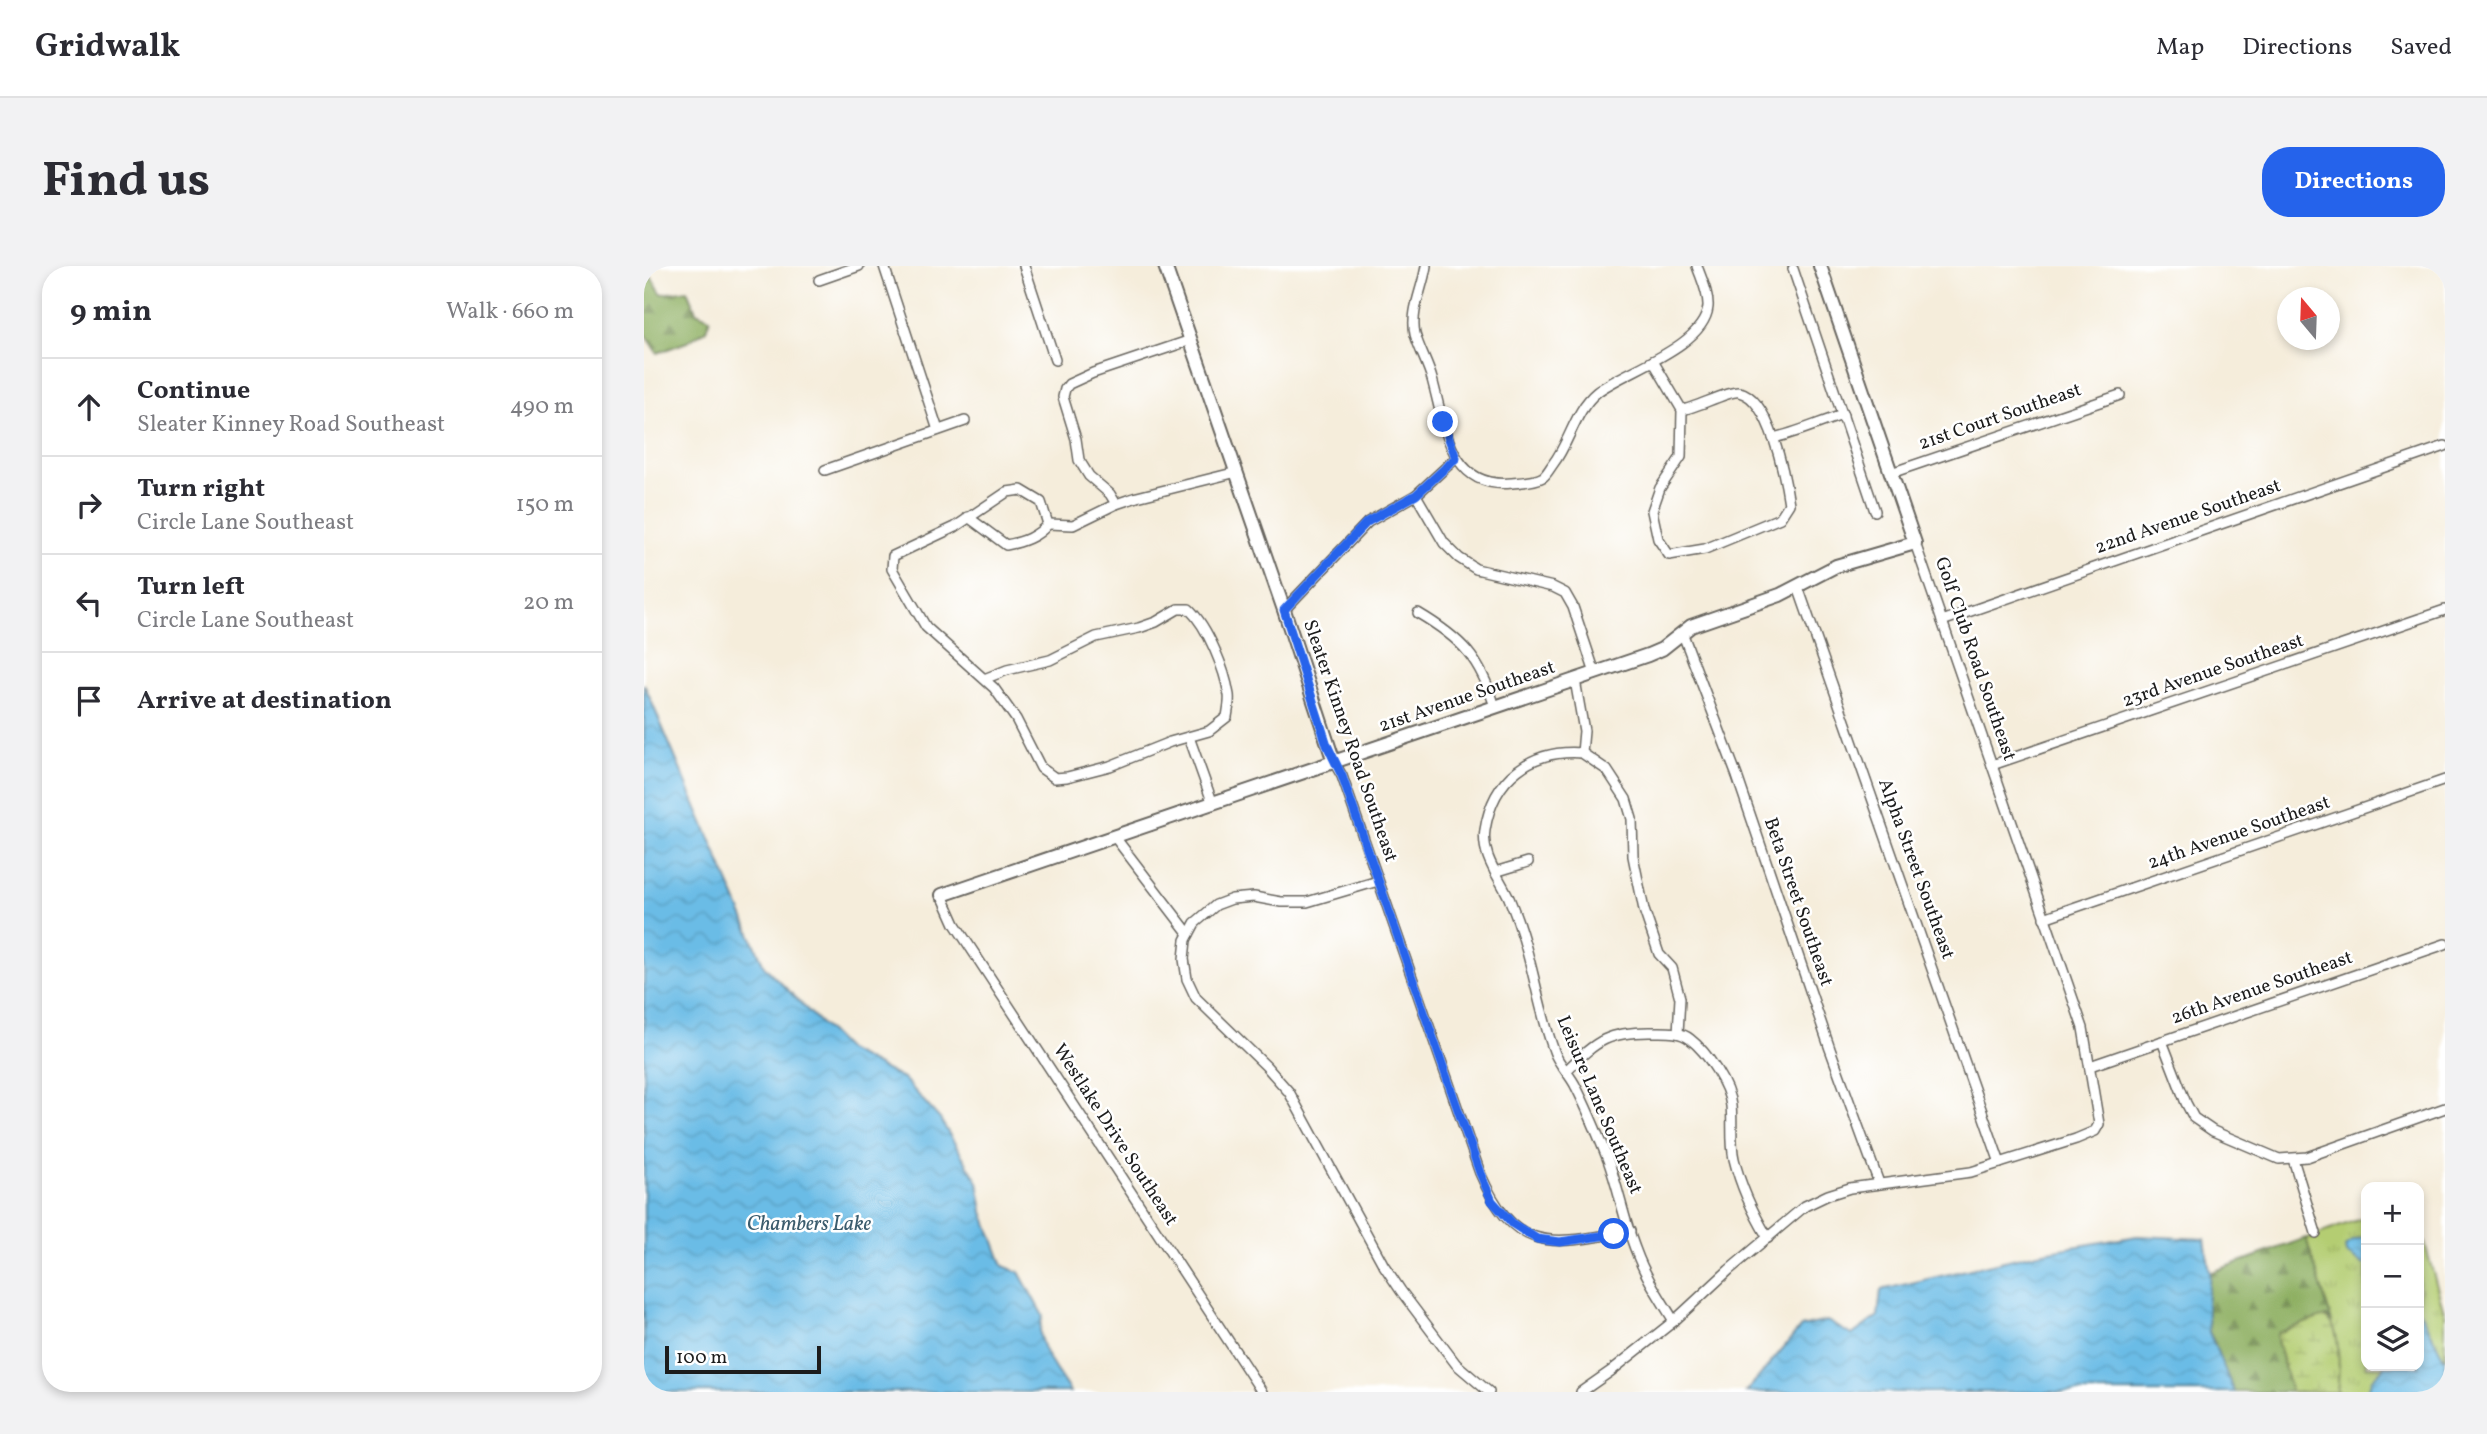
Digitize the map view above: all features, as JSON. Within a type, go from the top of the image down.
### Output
[{"type":"street","points":[[819,279],[859,266]]},
{"type":"street","points":[[884,266],[938,430]]},
{"type":"street","points":[[1024,266],[1055,360]]},
{"type":"street","name":"Sleater Kinney Road Southeast","points":[[1166,266],[1334,762],[1342,776],[1492,1201],[1513,1224],[1537,1239],[1560,1242],[1630,1231]]},
{"type":"street","points":[[1426,266],[1415,313],[1415,333],[1426,359],[1456,458],[1479,481],[1499,485],[1544,477],[1561,454],[1577,418],[1595,393],[1685,342],[1703,321],[1708,308],[1697,266]]},
{"type":"street","name":"Golf Club Road Southeast","points":[[1820,266],[2045,918],[2082,1028],[2090,1066],[2099,1124],[2095,1130],[2076,1139],[2000,1163]]},
{"type":"street","points":[[1793,269],[1875,511]]},
{"type":"street","points":[[1116,504],[1110,494],[1089,476],[1079,460],[1076,439],[1063,397],[1065,389],[1069,384],[1112,366],[1191,340]]},
{"type":"street","points":[[1653,361],[1682,410],[1681,457],[1660,488],[1652,512],[1657,539],[1669,555],[1705,549],[1780,518],[1789,504],[1766,418],[1751,398],[1740,392],[1730,393],[1682,410]]},
{"type":"street","name":"21st Court Southeast","points":[[1891,473],[2120,395]]},
{"type":"street","points":[[1773,438],[1843,415]]},
{"type":"street","points":[[825,470],[965,421]]},
{"type":"street","name":"22nd Avenue Southeast","points":[[1942,621],[2445,446]]},
{"type":"street","points":[[1284,610],[1367,522],[1416,495],[1456,458]]},
{"type":"street","points":[[1048,524],[1073,525],[1116,504],[1237,472]]},
{"type":"street","points":[[985,679],[1007,670],[1050,660],[1096,637],[1139,628],[1178,609],[1189,609],[1202,626],[1218,660],[1229,696],[1227,717],[1209,731],[1110,766],[1055,778],[1041,768],[1016,719],[985,679],[926,627],[892,569],[893,556],[955,527],[1007,492],[1021,490],[1041,502],[1048,524]]},
{"type":"street","points":[[1416,495],[1444,543],[1459,558],[1476,569],[1553,587],[1565,593],[1573,607],[1595,673]]},
{"type":"street","points":[[968,517],[1006,545],[1022,542],[1041,532],[1048,524]]},
{"type":"street","name":"21st Avenue Southeast","points":[[942,895],[1662,649],[1691,626],[1798,587],[1836,566],[1915,543]]},
{"type":"street","name":"Alpha Street Southeast","points":[[1798,587],[2000,1163]]},
{"type":"street","name":"23rd Avenue Southeast","points":[[1992,765],[2445,610]]},
{"type":"street","points":[[1418,613],[1442,627],[1471,653],[1495,707]]},
{"type":"street","name":"Beta Street Southeast","points":[[1682,632],[1737,776],[1879,1184]]},
{"type":"street","points":[[1576,680],[1584,731],[1582,753],[1606,769],[1626,799],[1632,819],[1637,886],[1659,954],[1672,968],[1680,998],[1678,1033]]},
{"type":"street","points":[[1189,737],[1213,804]]},
{"type":"street","name":"Leisure Lane Southeast","points":[[1582,753],[1564,751],[1530,761],[1516,771],[1503,786],[1491,809],[1485,831],[1486,856],[1509,898],[1520,928],[1555,1055],[1575,1085],[1604,1150],[1620,1192],[1635,1251],[1649,1281],[1674,1321]]},
{"type":"street","name":"24th Avenue Southeast","points":[[2045,918],[2445,780]]},
{"type":"street","points":[[1114,836],[1189,934]]},
{"type":"street","points":[[1495,872],[1528,862]]},
{"type":"street","points":[[1378,881],[1307,902],[1281,902],[1255,897],[1232,899],[1216,905],[1195,923],[1186,940],[1184,959],[1187,979],[1196,998],[1289,1092],[1395,1282],[1456,1364],[1489,1392]]},
{"type":"street","name":"Westlake Drive Southeast","points":[[942,895],[955,924],[1262,1392]]},
{"type":"street","name":"26th Avenue Southeast","points":[[2090,1066],[2445,944]]},
{"type":"street","points":[[1566,1071],[1601,1040],[1617,1034],[1635,1031],[1678,1033],[1690,1039],[1727,1088],[1731,1107],[1734,1159],[1750,1207],[1768,1238]]},
{"type":"street","points":[[2162,1041],[2194,1118],[2213,1131],[2279,1159],[2307,1157],[2445,1108]]},
{"type":"street","points":[[2293,1159],[2316,1233]]},
{"type":"street","points":[[1581,1392],[1674,1321],[1805,1206],[1850,1188],[1947,1177],[2000,1163]]},
{"type":"green space","points":[[644,266],[662,294],[687,290],[696,312],[710,318],[706,330],[687,342],[657,353],[644,333]]},
{"type":"green space","points":[[2361,1219],[2361,1371],[2424,1371],[2424,1241],[2445,1315],[2445,1392],[2234,1392],[2210,1273]]},
{"type":"green space","points":[[2306,1238],[2332,1322],[2327,1317],[2278,1334],[2277,1340],[2291,1392],[2234,1392],[2209,1332],[2207,1304],[2210,1273]]},
{"type":"green space","points":[[2322,1317],[2329,1320],[2337,1337],[2337,1392],[2291,1392],[2277,1333]]},
{"type":"water","name":"Chambers Lake","points":[[644,684],[764,966],[847,1050],[905,1080],[940,1119],[978,1182],[983,1212],[1003,1266],[1019,1272],[1043,1316],[1040,1336],[1043,1346],[1070,1392],[644,1392]]},
{"type":"water","points":[[2137,1236],[2205,1239],[2210,1273],[2207,1304],[2209,1332],[2234,1392],[1746,1392],[1801,1327],[1827,1321],[1852,1335],[1878,1316],[1881,1290],[2038,1253]]},
{"type":"water","points":[[2361,1239],[2361,1263],[2346,1253],[2345,1247]]},
{"type":"water","points":[[2424,1320],[2445,1360],[2445,1392],[2367,1392],[2372,1379],[2380,1371],[2424,1371]]},
{"type":"route","points":[[1443,422],[1456,458],[1416,495],[1367,522],[1284,610],[1327,745],[1342,776],[1492,1201],[1513,1224],[1537,1239],[1560,1242],[1614,1234]]}]
